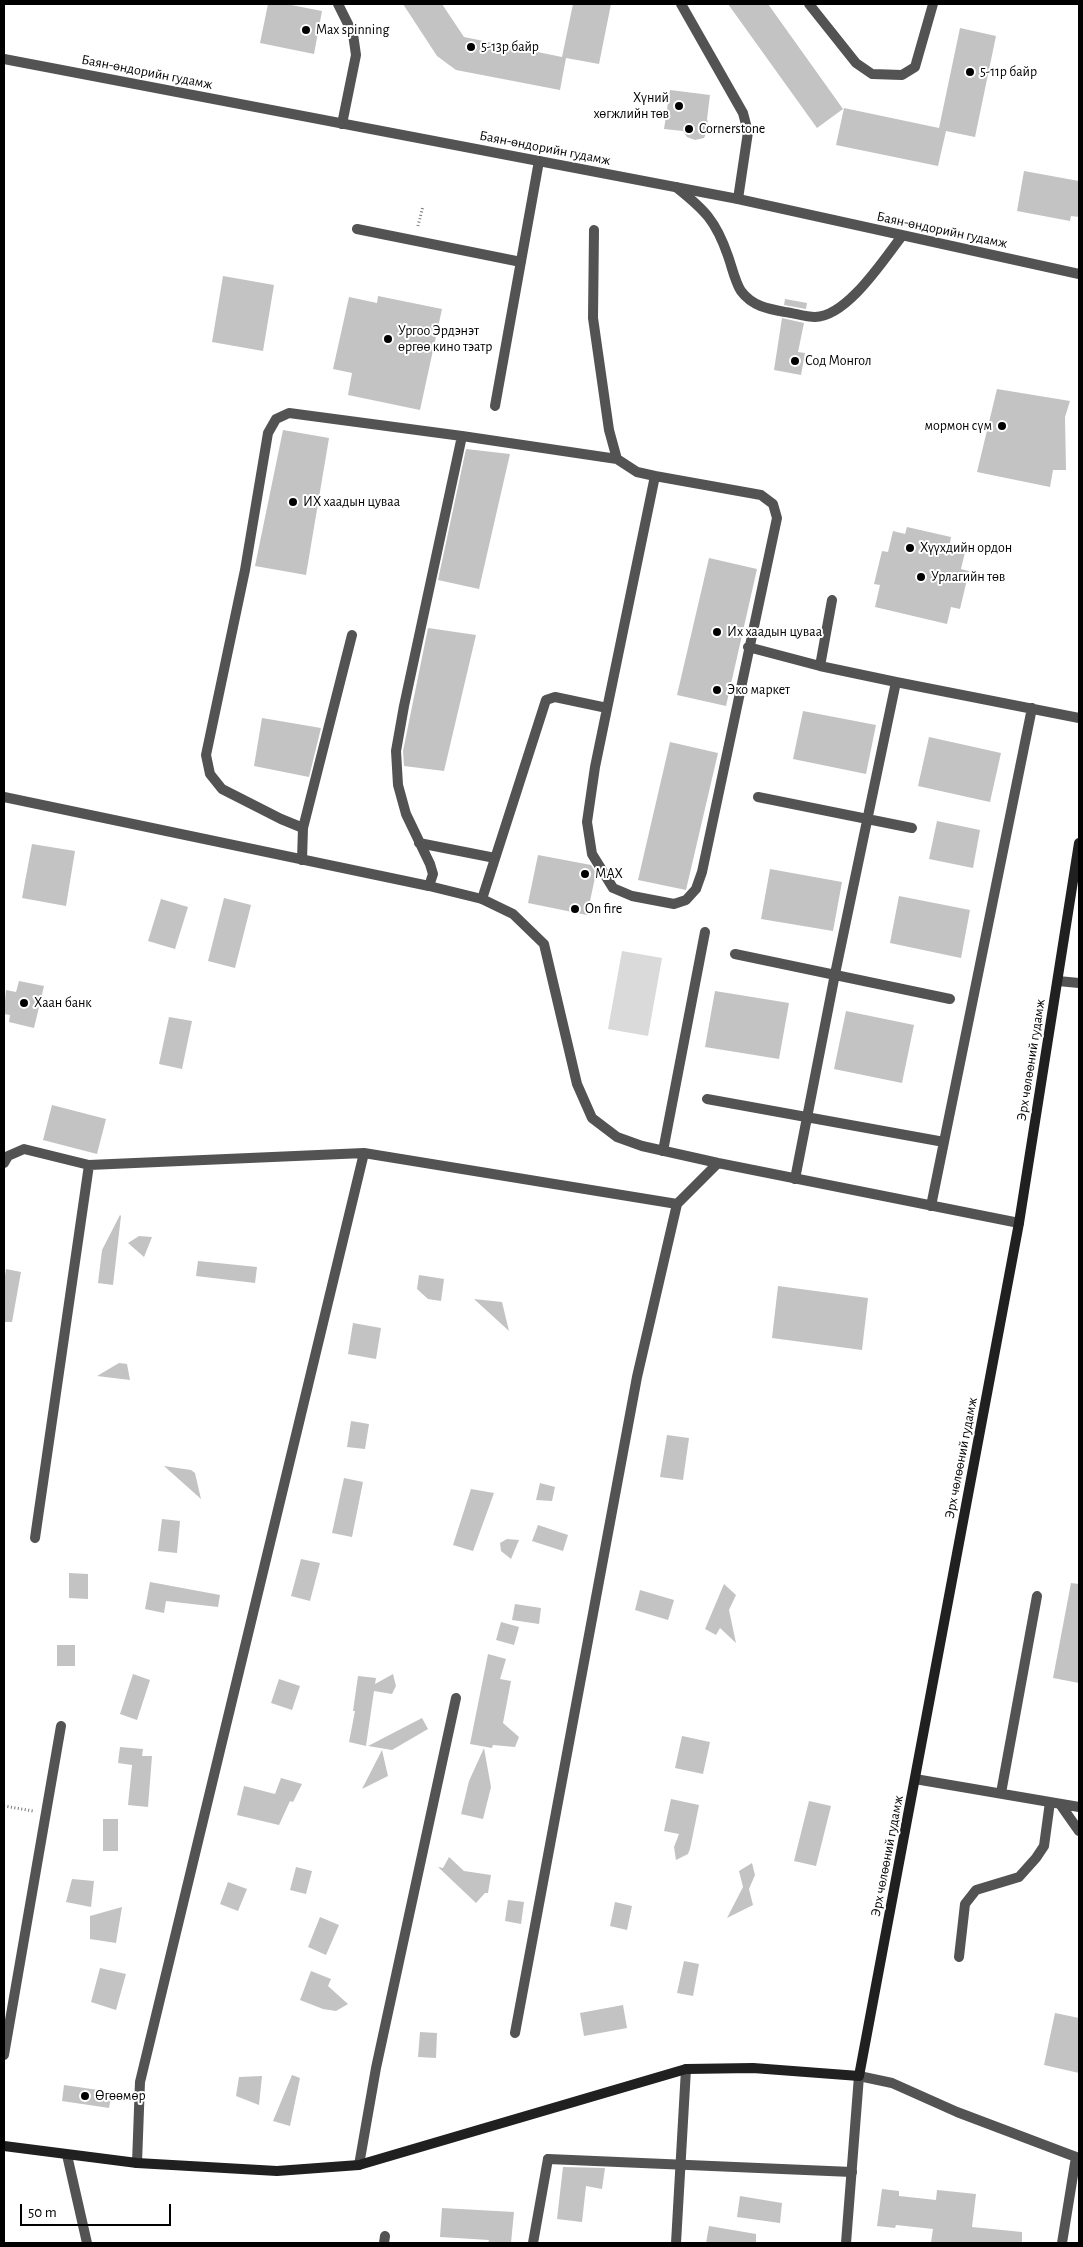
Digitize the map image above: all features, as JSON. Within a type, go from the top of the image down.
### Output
[{"type":"main road","name":"Эрх чөлөөний гудамж","points":[[859,2076],[1019,1223],[1079,844]]},
{"type":"main road","points":[[4,2146],[136,2163],[278,2172],[359,2165],[686,2069],[753,2068],[859,2076]]},
{"type":"street","points":[[338,4],[353,34],[356,54],[342,124]]},
{"type":"street","points":[[681,4],[743,113],[748,132],[738,199]]},
{"type":"street","points":[[809,4],[856,63],[872,74],[902,76],[915,67],[933,4]]},
{"type":"street","name":"Баян-өндорийн гудамж","points":[[4,59],[738,199],[1079,274]]},
{"type":"street","points":[[495,406],[539,161]]},
{"type":"street","points":[[676,187],[700,206],[716,225],[740,290],[748,299],[769,310],[816,317],[826,314],[840,306],[857,292],[902,236]]},
{"type":"street","points":[[357,229],[521,262]]},
{"type":"street","points":[[594,230],[592,318],[609,430],[617,459]]},
{"type":"street","points":[[303,828],[222,790],[210,774],[206,755],[245,570],[268,433],[276,419],[289,413],[617,459],[637,472],[761,496],[773,504],[777,518],[748,647],[702,872],[696,889],[686,900],[674,904],[632,896],[613,888],[592,854],[587,822],[595,767],[655,476]]},
{"type":"street","points":[[429,886],[432,874],[406,814],[398,785],[396,752],[462,436]]},
{"type":"street","points":[[820,666],[832,600]]},
{"type":"street","points":[[302,860],[303,828],[352,635]]},
{"type":"street","points":[[748,647],[820,666],[1079,718]]},
{"type":"street","points":[[795,1179],[835,974],[896,682]]},
{"type":"street","points":[[482,899],[546,700],[555,697],[607,708]]},
{"type":"street","points":[[931,1206],[1032,708]]},
{"type":"street","points":[[4,797],[429,886],[482,899],[513,914],[544,944],[577,1084],[592,1118],[617,1137],[642,1146],[718,1163],[1019,1223]]},
{"type":"street","points":[[758,797],[912,828]]},
{"type":"street","points":[[419,843],[495,858]]},
{"type":"street","points":[[663,1151],[705,932]]},
{"type":"street","points":[[735,954],[950,999]]},
{"type":"street","points":[[1058,981],[1079,983]]},
{"type":"street","points":[[707,1099],[944,1142]]},
{"type":"street","points":[[4,1163],[8,1156],[24,1149],[89,1165],[364,1153],[677,1204]]},
{"type":"street","points":[[136,2163],[140,2082],[364,1153]]},
{"type":"street","points":[[515,2033],[638,1377],[677,1204],[718,1163]]},
{"type":"street","points":[[35,1538],[89,1165]]},
{"type":"street","points":[[1001,1794],[1037,1596]]},
{"type":"street","points":[[359,2165],[376,2068],[456,1698]]},
{"type":"street","points":[[4,2055],[61,1726]]},
{"type":"street","points":[[916,1779],[1079,1807]]},
{"type":"street","points":[[1055,1803],[1079,1832]]},
{"type":"street","points":[[959,1957],[966,1904],[976,1890],[1019,1877],[1036,1858],[1044,1846],[1055,1803]]},
{"type":"street","points":[[676,2243],[679,2166],[686,2097],[686,2069]]},
{"type":"street","points":[[846,2243],[859,2076],[892,2083],[957,2112],[1077,2158],[1062,2243]]},
{"type":"street","points":[[67,2155],[87,2243]]},
{"type":"street","points":[[533,2243],[548,2159],[852,2172]]},
{"type":"path","points":[[418,227],[423,206]]},
{"type":"path","points":[[4,1806],[46,1813]]},
{"type":"shaded area","points":[[622,951],[662,958],[648,1036],[608,1029]]},
{"type":"building","points":[[268,4],[286,4],[322,11],[314,54],[260,43]]},
{"type":"building","name":"5-13р байр","points":[[403,4],[442,4],[464,37],[562,57],[573,4],[611,4],[599,64],[566,58],[560,90],[456,70],[437,56]]},
{"type":"building","points":[[728,4],[768,4],[843,109],[817,128]]},
{"type":"building","name":"5-11р байр","points":[[960,28],[996,36],[975,137],[946,131],[938,166],[836,145],[844,108],[939,128]]},
{"type":"building","points":[[670,90],[710,95],[707,119],[709,127],[704,138],[695,140],[687,137],[683,131],[664,129]]},
{"type":"building","points":[[1024,171],[1079,181],[1079,217],[1071,216],[1070,221],[1017,211]]},
{"type":"building","points":[[223,276],[274,285],[263,351],[212,342]]},
{"type":"building","name":"Ургоо Эрдэнэт өргөө кино тэатр","points":[[378,296],[442,309],[420,410],[348,395],[352,373],[333,369],[349,297],[377,303]]},
{"type":"building","points":[[785,299],[807,303],[806,309],[784,305]]},
{"type":"building","points":[[782,318],[804,323],[798,352],[805,353],[801,375],[774,370]]},
{"type":"building","points":[[997,389],[1070,401],[1065,417],[1066,470],[1053,470],[1050,487],[977,472]]},
{"type":"building","name":"ИХ хаадын цуваа","points":[[283,430],[329,438],[306,575],[255,566]]},
{"type":"building","points":[[466,449],[510,454],[479,589],[438,580]]},
{"type":"building","name":"Урлагийн төв","points":[[907,527],[951,537],[949,548],[965,552],[961,569],[969,571],[960,609],[951,607],[947,624],[875,607],[880,585],[874,584],[882,551],[888,552],[893,531],[905,534]]},
{"type":"building","name":"Их хаадын цуваа","points":[[709,558],[757,569],[726,706],[677,695]]},
{"type":"building","points":[[428,628],[476,635],[444,771],[404,766],[403,751]]},
{"type":"building","points":[[803,711],[876,725],[866,774],[793,759]]},
{"type":"building","points":[[262,718],[321,728],[309,777],[254,766]]},
{"type":"building","points":[[929,737],[1001,753],[990,802],[918,786]]},
{"type":"building","points":[[670,742],[718,753],[686,890],[638,880]]},
{"type":"building","points":[[937,821],[980,830],[973,868],[929,859]]},
{"type":"building","points":[[32,844],[75,851],[66,906],[22,898]]},
{"type":"building","points":[[538,855],[591,865],[596,873],[587,915],[528,903]]},
{"type":"building","points":[[770,869],[842,882],[833,931],[761,919]]},
{"type":"building","points":[[899,896],[970,910],[961,958],[890,943]]},
{"type":"building","points":[[224,898],[251,905],[235,968],[208,961]]},
{"type":"building","points":[[161,899],[188,907],[175,949],[148,941]]},
{"type":"building","points":[[19,981],[44,986],[34,1028],[9,1022],[10,1015],[4,1014],[6,990],[16,992]]},
{"type":"building","points":[[715,991],[789,1003],[779,1059],[705,1047]]},
{"type":"building","points":[[846,1011],[914,1025],[902,1083],[834,1069]]},
{"type":"building","points":[[169,1017],[192,1021],[182,1069],[159,1064]]},
{"type":"building","points":[[52,1105],[106,1119],[97,1154],[43,1140]]},
{"type":"building","points":[[120,1215],[113,1285],[98,1283],[102,1250]]},
{"type":"building","points":[[139,1236],[152,1237],[144,1257],[128,1243]]},
{"type":"building","points":[[198,1261],[257,1267],[255,1283],[196,1276]]},
{"type":"building","points":[[6,1269],[21,1272],[12,1322],[4,1322]]},
{"type":"building","points":[[419,1275],[444,1279],[441,1301],[428,1299],[417,1289]]},
{"type":"building","points":[[778,1286],[868,1298],[862,1350],[772,1338]]},
{"type":"building","points":[[474,1299],[502,1302],[509,1331]]},
{"type":"building","points":[[353,1323],[381,1328],[376,1359],[348,1354]]},
{"type":"building","points":[[119,1363],[127,1364],[130,1380],[97,1376]]},
{"type":"building","points":[[351,1421],[369,1424],[365,1449],[347,1447]]},
{"type":"building","points":[[667,1435],[689,1438],[683,1480],[660,1477]]},
{"type":"building","points":[[164,1466],[191,1470],[195,1473],[201,1499]]},
{"type":"building","points":[[344,1478],[363,1482],[352,1537],[332,1533]]},
{"type":"building","points":[[540,1483],[555,1487],[552,1501],[536,1500]]},
{"type":"building","points":[[471,1489],[494,1493],[473,1551],[453,1545]]},
{"type":"building","points":[[162,1519],[180,1521],[177,1553],[158,1551]]},
{"type":"building","points":[[538,1525],[568,1535],[563,1551],[532,1541]]},
{"type":"building","points":[[507,1539],[519,1540],[511,1559],[501,1551],[500,1543]]},
{"type":"building","points":[[301,1559],[320,1563],[310,1601],[291,1596]]},
{"type":"building","points":[[69,1573],[88,1574],[88,1599],[69,1598]]},
{"type":"building","points":[[150,1582],[220,1595],[218,1607],[166,1601],[164,1613],[145,1609]]},
{"type":"building","points":[[1071,1583],[1079,1584],[1079,1683],[1053,1678]]},
{"type":"building","points":[[724,1584],[736,1595],[729,1610],[736,1643],[720,1628],[716,1635],[705,1629]]},
{"type":"building","points":[[640,1590],[674,1600],[668,1620],[635,1610]]},
{"type":"building","points":[[515,1604],[541,1608],[539,1624],[512,1620]]},
{"type":"building","points":[[501,1622],[519,1627],[514,1645],[496,1640]]},
{"type":"building","points":[[57,1645],[75,1645],[75,1666],[57,1666]]},
{"type":"building","points":[[488,1654],[506,1659],[500,1679],[511,1681],[503,1723],[519,1737],[515,1747],[493,1745],[492,1748],[470,1744]]},
{"type":"building","points":[[133,1674],[150,1680],[137,1720],[120,1714]]},
{"type":"building","points":[[393,1674],[396,1686],[392,1694],[374,1691],[366,1746],[349,1742],[355,1711],[353,1711],[358,1676],[376,1678],[375,1684]]},
{"type":"building","points":[[279,1679],[300,1686],[292,1710],[271,1703]]},
{"type":"building","points":[[422,1718],[428,1729],[392,1750],[368,1746]]},
{"type":"building","points":[[682,1736],[710,1742],[703,1774],[675,1768]]},
{"type":"building","points":[[120,1747],[143,1749],[142,1756],[152,1756],[148,1807],[128,1805],[132,1765],[118,1763]]},
{"type":"building","points":[[484,1748],[491,1787],[483,1819],[461,1814],[469,1781]]},
{"type":"building","points":[[382,1750],[388,1776],[362,1789]]},
{"type":"building","points":[[281,1778],[302,1784],[293,1802],[290,1801],[279,1825],[237,1815],[244,1786],[275,1794]]},
{"type":"building","points":[[671,1799],[699,1805],[688,1854],[676,1860],[674,1847],[679,1834],[664,1831]]},
{"type":"building","points":[[809,1801],[831,1806],[816,1866],[794,1861]]},
{"type":"building","points":[[103,1819],[118,1819],[118,1851],[103,1851]]},
{"type":"building","points":[[449,1857],[464,1871],[491,1875],[488,1893],[485,1893],[476,1903],[438,1867],[443,1868]]},
{"type":"building","points":[[752,1863],[755,1875],[749,1889],[753,1905],[727,1918],[743,1887],[739,1871]]},
{"type":"building","points":[[296,1867],[312,1871],[306,1894],[290,1890]]},
{"type":"building","points":[[72,1879],[94,1881],[91,1907],[66,1902]]},
{"type":"building","points":[[228,1882],[247,1889],[238,1911],[220,1904]]},
{"type":"building","points":[[508,1900],[524,1902],[521,1924],[505,1921]]},
{"type":"building","points":[[615,1902],[632,1906],[627,1930],[610,1926]]},
{"type":"building","points":[[122,1907],[116,1943],[90,1939],[90,1916]]},
{"type":"building","points":[[320,1917],[339,1925],[326,1955],[308,1947]]},
{"type":"building","points":[[684,1961],[699,1964],[693,1996],[677,1993]]},
{"type":"building","points":[[100,1968],[126,1974],[116,2010],[91,2002]]},
{"type":"building","points":[[311,1971],[331,1979],[328,1986],[348,2004],[336,2011],[323,2009],[300,2000]]},
{"type":"building","points":[[623,2005],[627,2028],[584,2036],[580,2013]]},
{"type":"building","points":[[1055,2013],[1079,2018],[1079,2073],[1044,2065]]},
{"type":"building","points":[[420,2032],[437,2033],[436,2058],[418,2057]]},
{"type":"building","points":[[292,2075],[300,2078],[290,2126],[273,2121]]},
{"type":"building","points":[[262,2076],[259,2105],[236,2096],[239,2077]]},
{"type":"building","points":[[64,2085],[112,2092],[109,2108],[62,2101]]},
{"type":"building","points":[[563,2167],[605,2168],[602,2189],[586,2186],[582,2222],[557,2219]]},
{"type":"building","points":[[882,2189],[899,2191],[899,2196],[936,2200],[937,2190],[976,2194],[972,2227],[1022,2232],[1022,2243],[931,2242],[933,2229],[896,2225],[895,2228],[877,2226]]},
{"type":"building","points":[[740,2196],[782,2203],[780,2223],[737,2217]]},
{"type":"building","points":[[442,2208],[514,2212],[511,2243],[488,2243],[489,2240],[440,2237]]},
{"type":"building","points":[[709,2226],[756,2234],[756,2243],[706,2243]]},
{"type":"place","name":"Max spinning","points":[[306,30]]},
{"type":"place","name":"5-13р байр","points":[[471,47]]},
{"type":"place","name":"5-11р байр","points":[[970,72]]},
{"type":"place","name":"Хүний хөгжлийн төв","points":[[679,106]]},
{"type":"place","name":"Cornerstone","points":[[689,129]]},
{"type":"place","name":"Ургоо Эрдэнэт өргөө кино тэатр","points":[[388,339]]},
{"type":"place","name":"Сод Монгол","points":[[795,361]]},
{"type":"place","name":"мормон сүм","points":[[1002,426]]},
{"type":"place","name":"ИХ хаадын цуваа","points":[[293,502]]},
{"type":"place","name":"Хүүхдийн ордон","points":[[910,548]]},
{"type":"place","name":"Урлагийн төв","points":[[921,577]]},
{"type":"place","name":"Их хаадын цуваа","points":[[717,632]]},
{"type":"place","name":"Эко маркет","points":[[717,690]]},
{"type":"place","name":"МАХ","points":[[585,874]]},
{"type":"place","name":"On fire","points":[[575,909]]},
{"type":"place","name":"Хаан банк","points":[[24,1003]]},
{"type":"place","name":"Өгөөмөр","points":[[85,2096]]}]
